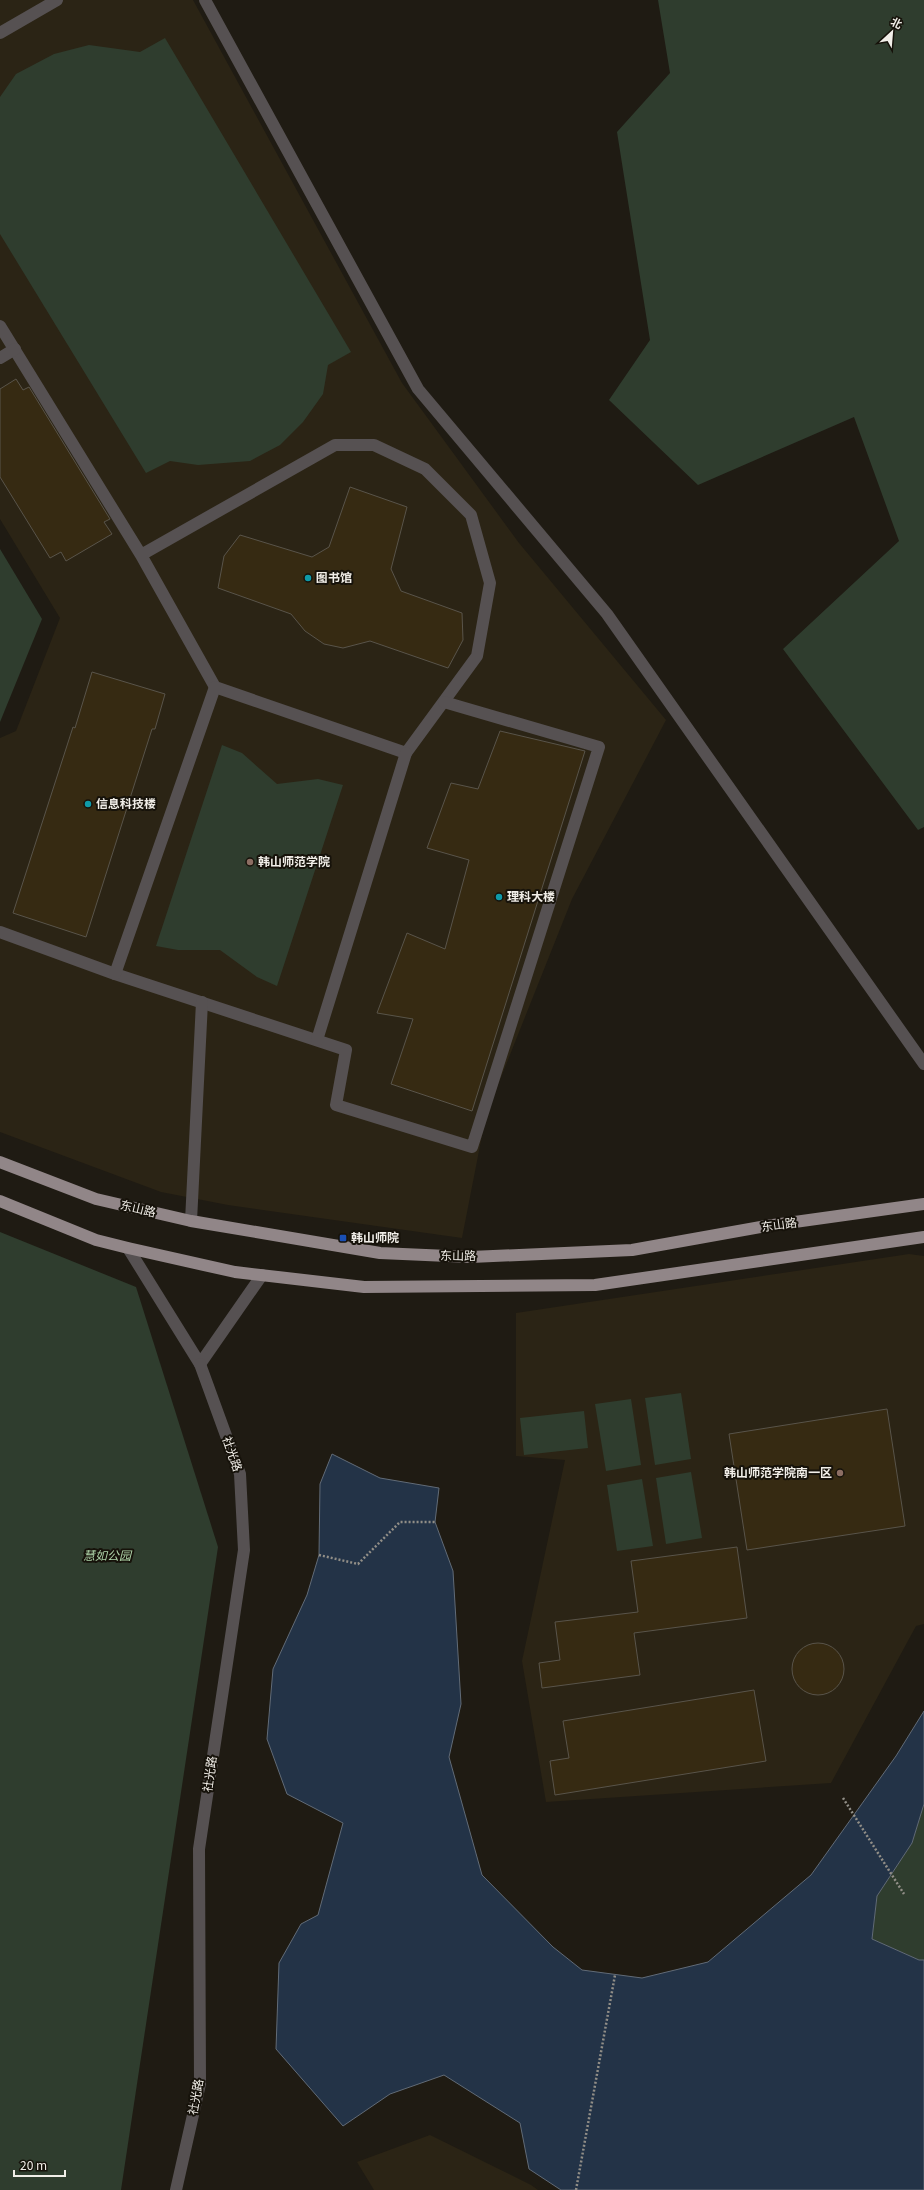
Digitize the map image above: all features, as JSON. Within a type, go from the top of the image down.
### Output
[{"type":"main road","name":"东山路","points":[[0,1162],[96,1199],[191,1221],[380,1254],[471,1257],[632,1250],[766,1226],[924,1204]]},
{"type":"main road","points":[[0,1201],[96,1240],[128,1248],[236,1272],[364,1287],[595,1286],[924,1237]]},
{"type":"street","points":[[0,33],[57,0]]},
{"type":"street","points":[[205,0],[418,389],[607,614],[924,1064]]},
{"type":"street","points":[[0,326],[141,555],[215,687],[406,753]]},
{"type":"street","points":[[0,358],[15,349]]},
{"type":"street","points":[[141,555],[335,445],[374,445],[425,469],[471,515],[490,583],[478,656],[406,753],[317,1040]]},
{"type":"street","points":[[115,974],[215,687]]},
{"type":"street","points":[[0,932],[115,974],[346,1050],[336,1105],[472,1146],[599,747],[444,702]]},
{"type":"street","points":[[191,1221],[202,1002]]},
{"type":"street","name":"社光路","points":[[128,1248],[200,1364],[240,1474],[244,1550],[199,1849],[200,2084],[176,2190]]},
{"type":"street","points":[[200,1364],[262,1275]]},
{"type":"path","points":[[319,1555],[358,1564],[400,1522],[436,1522]]},
{"type":"path","points":[[843,1798],[904,1894]]},
{"type":"path","points":[[576,2190],[616,1975]]},
{"type":"shaded area","name":"韩山师范学院","points":[[0,0],[193,0],[402,383],[519,543],[666,720],[572,899],[486,1115],[462,1238],[228,1205],[161,1192],[0,1132],[0,738],[16,731],[60,618],[0,519]]},
{"type":"shaded area","points":[[909,1254],[924,1256],[924,1624],[916,1626],[831,1783],[546,1802],[522,1661],[565,1460],[516,1456],[516,1313]]},
{"type":"shaded area","points":[[430,2135],[531,2185],[538,2190],[374,2190],[357,2162]]},
{"type":"green space","points":[[658,0],[924,0],[924,827],[918,830],[783,649],[899,541],[854,417],[698,485],[609,400],[650,340],[617,132],[670,73]]},
{"type":"green space","points":[[165,38],[351,352],[328,365],[323,394],[303,422],[280,445],[250,461],[198,465],[170,461],[146,473],[0,234],[0,97],[16,74],[54,54],[89,45],[140,52]]},
{"type":"green space","points":[[0,549],[42,619],[0,722]]},
{"type":"green space","points":[[222,745],[242,753],[277,784],[318,779],[343,785],[277,986],[257,977],[220,950],[178,950],[156,946]]},
{"type":"green space","name":"慧如公园","points":[[0,1232],[136,1287],[218,1547],[121,2190],[0,2190]]},
{"type":"green space","points":[[681,1393],[691,1459],[655,1465],[645,1398]]},
{"type":"green space","points":[[631,1399],[641,1465],[606,1471],[595,1404]]},
{"type":"green space","points":[[584,1411],[588,1448],[524,1455],[520,1418]]},
{"type":"green space","points":[[691,1472],[702,1538],[666,1544],[656,1478]]},
{"type":"green space","points":[[642,1479],[653,1546],[617,1551],[607,1485]]},
{"type":"green space","points":[[924,1804],[924,1960],[919,1960],[872,1939],[877,1896],[912,1843]]},
{"type":"water","points":[[332,1454],[380,1478],[439,1488],[435,1522],[453,1571],[461,1704],[449,1757],[482,1875],[553,1947],[582,1970],[642,1978],[708,1962],[811,1875],[896,1756],[924,1711],[924,1804],[912,1843],[877,1896],[872,1939],[919,1960],[924,1960],[924,2190],[561,2190],[529,2169],[520,2123],[444,2075],[390,2094],[343,2126],[276,2049],[279,1963],[301,1924],[318,1915],[343,1823],[287,1794],[267,1739],[273,1669],[307,1595],[319,1555],[320,1484]]},
{"type":"building","points":[[16,379],[23,390],[29,387],[110,519],[104,522],[112,534],[66,561],[61,552],[50,558],[0,477],[0,389]]},
{"type":"building","name":"图书馆","points":[[350,487],[407,507],[391,569],[401,591],[462,613],[463,640],[448,668],[370,641],[343,648],[324,644],[305,631],[291,614],[218,588],[224,556],[240,535],[312,557],[329,547]]},
{"type":"building","points":[[92,672],[165,694],[155,729],[152,729],[86,937],[13,913],[73,727],[75,728]]},
{"type":"building","name":"理科大楼","points":[[500,731],[585,751],[472,1111],[391,1084],[413,1019],[377,1013],[407,933],[445,949],[469,860],[427,848],[451,783],[478,789]]},
{"type":"building","points":[[887,1409],[905,1526],[747,1550],[729,1434]]},
{"type":"building","points":[[737,1547],[747,1618],[634,1633],[640,1675],[542,1688],[539,1663],[560,1660],[555,1622],[638,1612],[631,1561]]},
{"type":"building","points":[[818,1643],[832,1647],[840,1655],[844,1669],[840,1683],[832,1691],[818,1695],[804,1691],[796,1683],[792,1669],[796,1655],[804,1647]]},
{"type":"building","points":[[754,1690],[766,1761],[555,1795],[550,1761],[569,1758],[563,1721]]},
{"type":"place","name":"图书馆","points":[[308,578]]},
{"type":"place","name":"信息科技楼","points":[[88,804]]},
{"type":"place","name":"韩山师范学院","points":[[250,862]]},
{"type":"place","name":"理科大楼","points":[[499,897]]},
{"type":"place","name":"韩山师院","points":[[343,1238]]},
{"type":"place","name":"韩山师范学院南一区","points":[[840,1473]]}]
